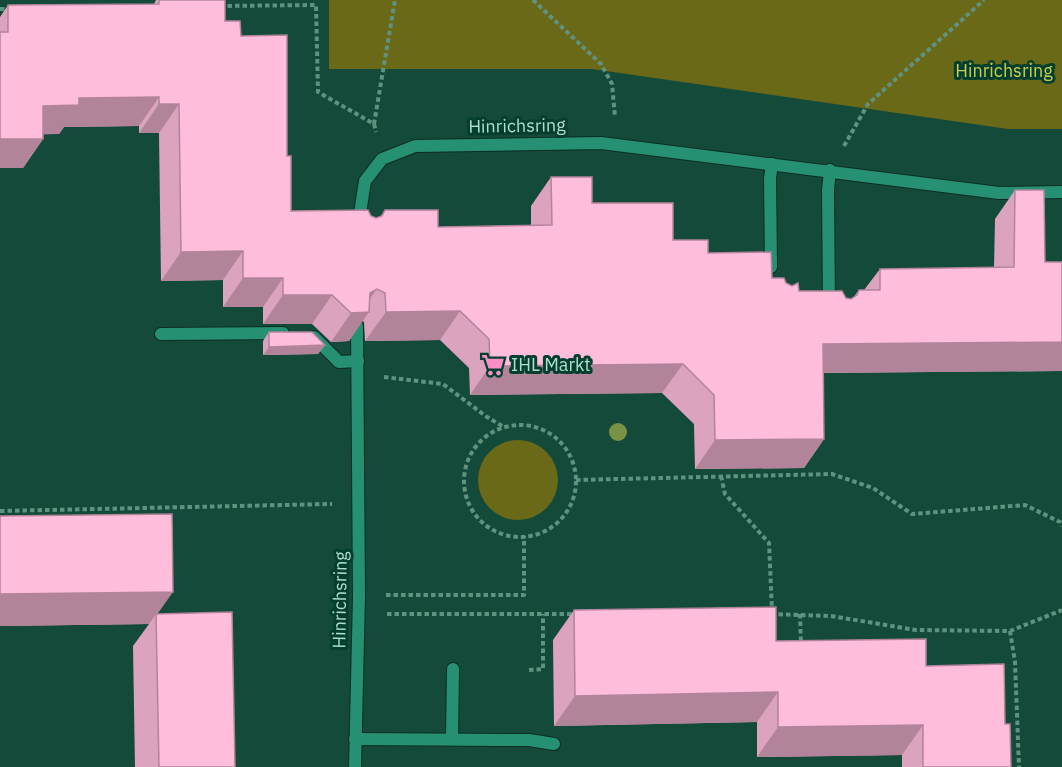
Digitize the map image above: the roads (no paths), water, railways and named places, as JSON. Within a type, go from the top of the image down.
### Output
[{"type":"street","name":"Hinrichsring","points":[[356,239],[365,181],[382,159],[416,146],[617,144],[999,193],[1062,192]]},
{"type":"street","points":[[771,284],[770,178],[772,164]]},
{"type":"street","points":[[830,170],[828,190],[830,320]]},
{"type":"street","name":"Hinrichsring","points":[[355,767],[359,504],[357,326]]},
{"type":"street","points":[[161,334],[309,332],[339,362],[358,367]]},
{"type":"street","points":[[452,738],[453,669]]},
{"type":"street","points":[[355,739],[452,738],[529,740],[554,744]]},
{"type":"place","name":"IHL Markt","points":[[493,365]]}]
